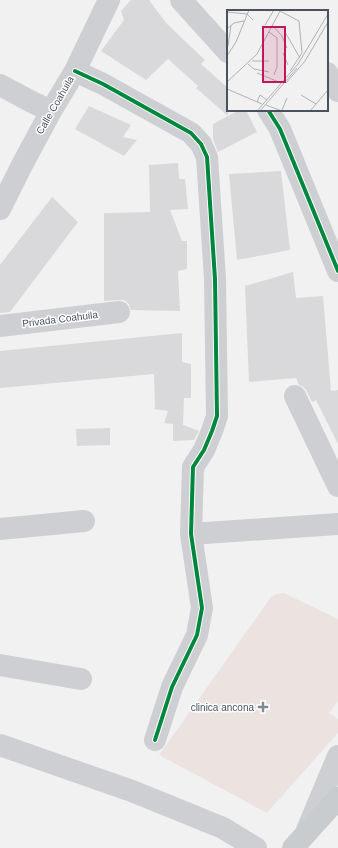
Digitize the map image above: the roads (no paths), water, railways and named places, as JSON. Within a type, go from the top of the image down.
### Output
[{"type":"main road","points":[[299,841],[338,798]]},
{"type":"street","points":[[181,0],[227,51]]},
{"type":"street","name":"Calle Coahuila","points":[[0,209],[51,111],[75,71],[105,1]]},
{"type":"street","points":[[75,71],[104,84],[191,133],[201,144],[207,157],[214,278],[217,416],[204,450],[193,467],[191,534],[202,608],[198,635],[172,687],[155,740]]},
{"type":"street","points":[[328,75],[338,91]]},
{"type":"street","points":[[0,86],[51,111]]},
{"type":"street","points":[[269,111],[280,129],[338,271]]},
{"type":"street","name":"Privada Coahuila","points":[[0,326],[119,312]]},
{"type":"street","points":[[295,396],[338,486]]},
{"type":"street","points":[[0,529],[84,521]]},
{"type":"street","points":[[191,534],[338,524]]},
{"type":"street","points":[[0,665],[81,679]]},
{"type":"street","points":[[0,745],[132,791],[223,828],[256,848]]},
{"type":"street","points":[[299,841],[338,756]]},
{"type":"place","name":"clinica ancona","points":[[263,707]]}]
